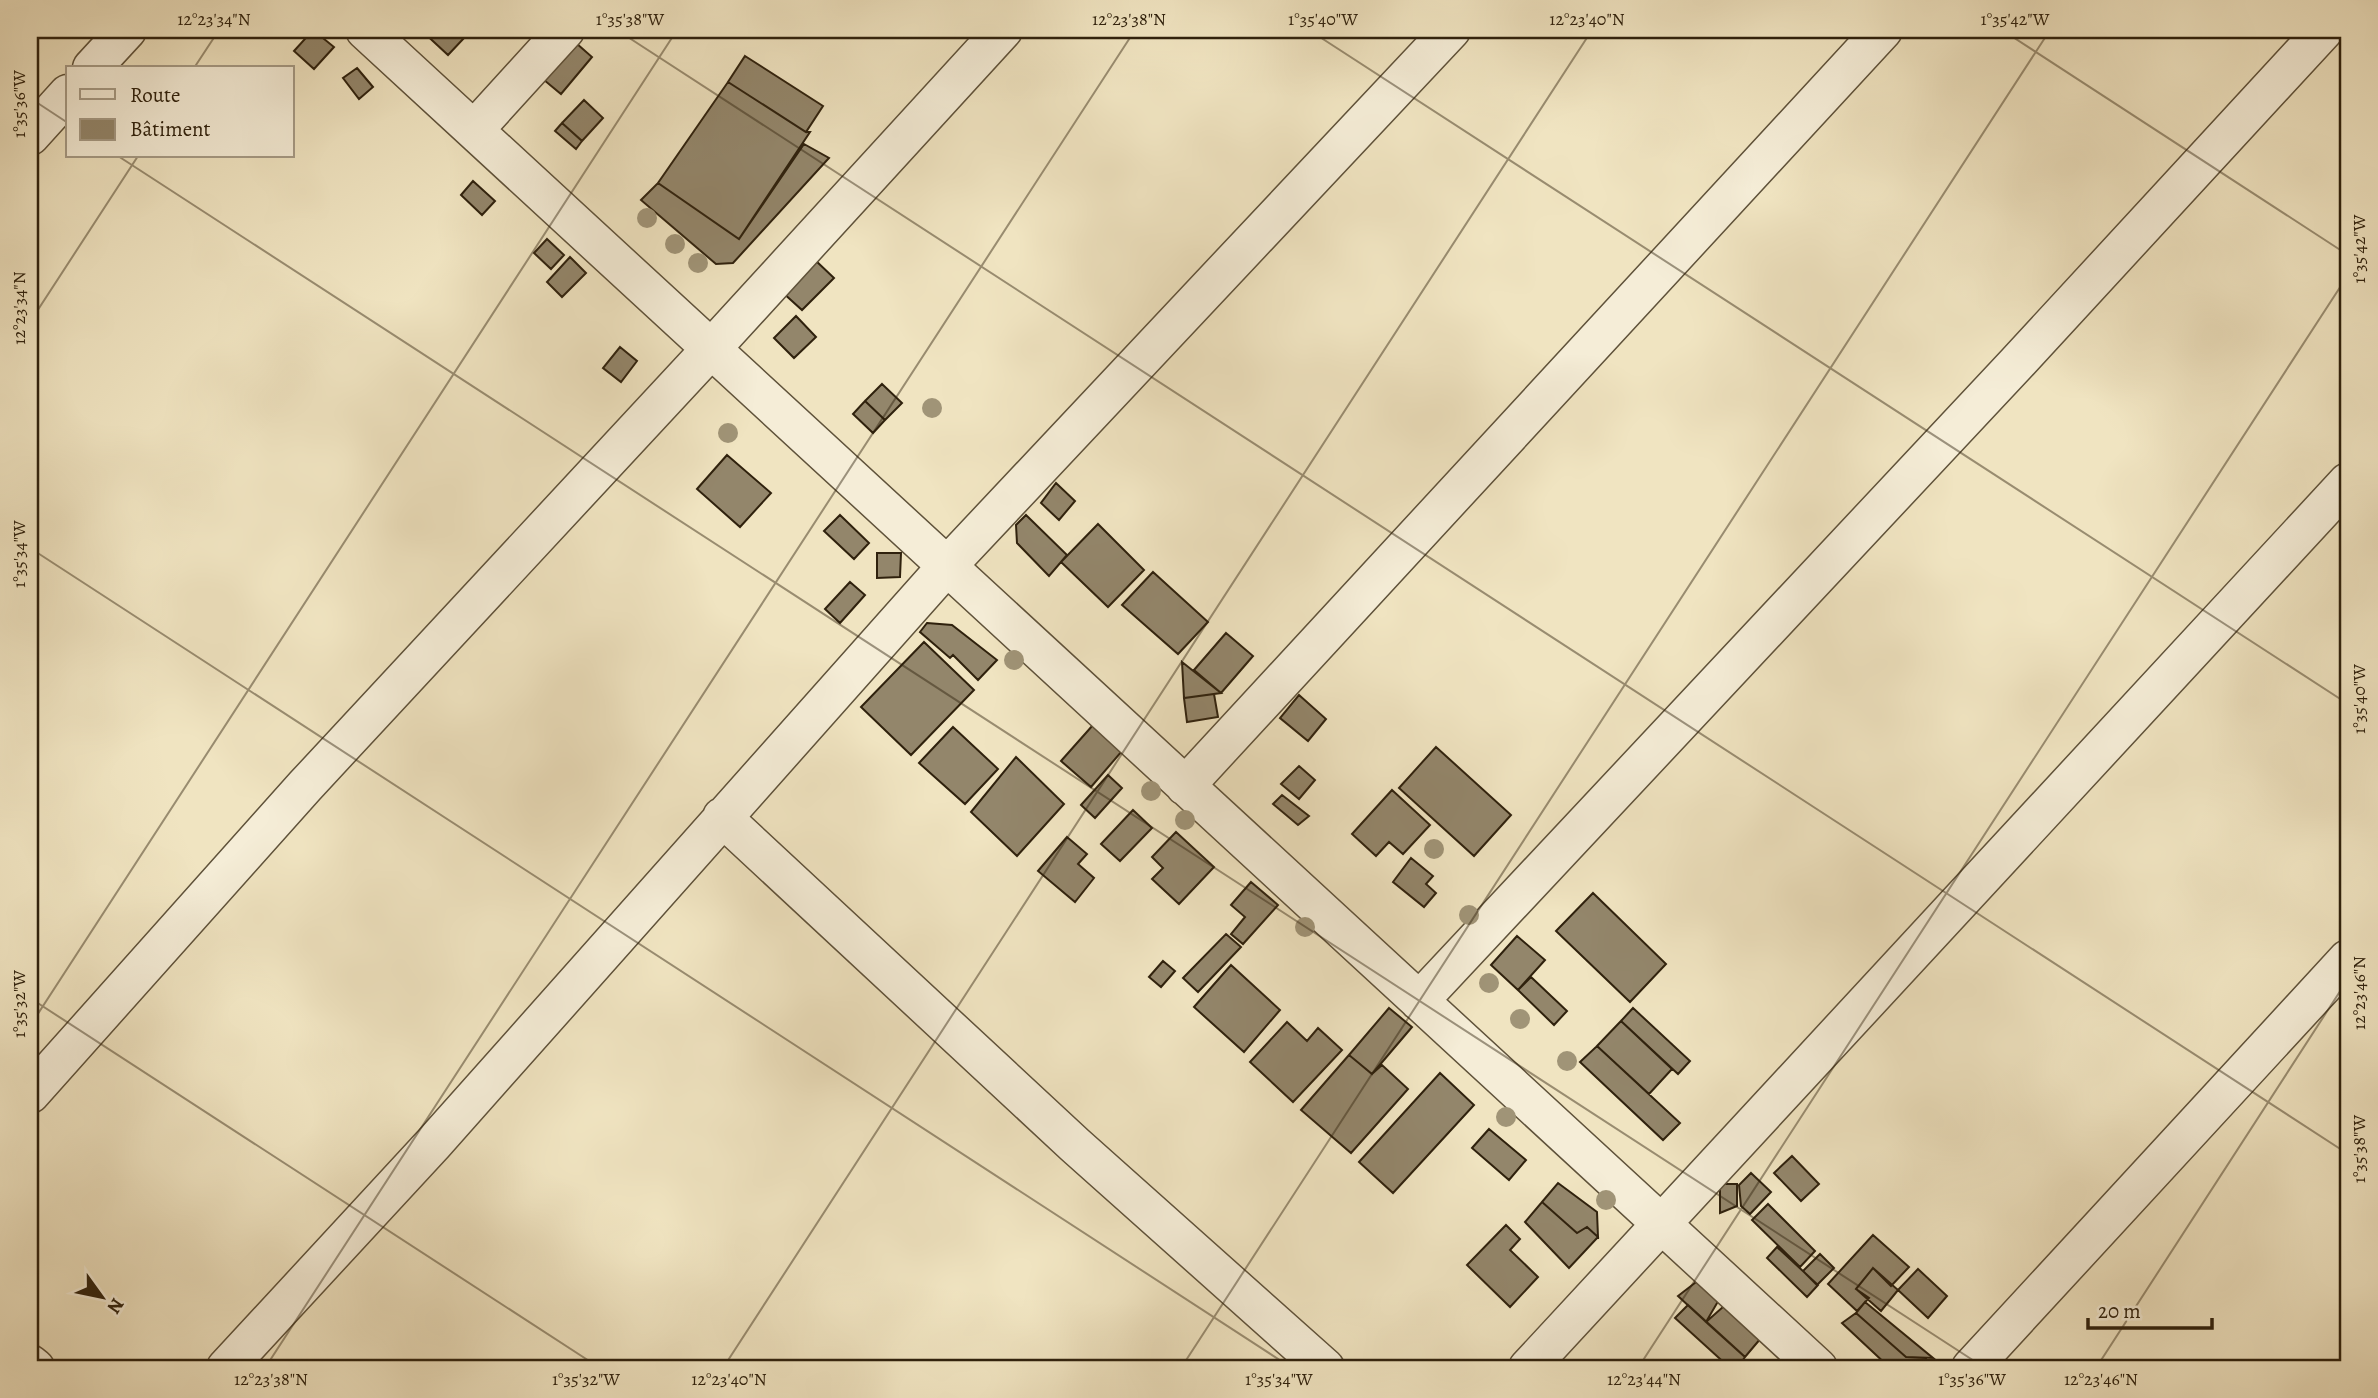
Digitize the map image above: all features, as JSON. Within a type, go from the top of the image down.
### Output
[{"type":"street","points":[[94,66],[127,30]]},
{"type":"street","points":[[365,30],[1818,1368]]},
{"type":"street","points":[[474,130],[565,30]]},
{"type":"street","points":[[30,1094],[304,786],[711,349],[1003,30]]},
{"type":"street","points":[[226,1368],[434,1143],[947,566],[1451,30]]},
{"type":"street","points":[[1185,786],[1883,30]]},
{"type":"street","points":[[1419,1001],[2017,364],[2324,30]]},
{"type":"street","points":[[30,136],[66,96]]},
{"type":"street","points":[[1528,1368],[2348,482]]},
{"type":"street","points":[[722,817],[1075,1145],[1325,1368]]},
{"type":"street","points":[[1971,1368],[2348,959]]},
{"type":"street","points":[[30,1364],[35,1368]]},
{"type":"building","points":[[313,30],[334,47],[314,69],[294,51]]},
{"type":"building","points":[[421,30],[458,30],[465,37],[448,55]]},
{"type":"building","points":[[576,43],[592,57],[561,94],[544,80]]},
{"type":"building","points":[[745,56],[823,106],[806,132],[728,82]]},
{"type":"building","points":[[357,68],[373,87],[359,99],[343,78]]},
{"type":"building","points":[[728,82],[810,132],[739,239],[658,183]]},
{"type":"building","points":[[584,100],[603,118],[582,141],[562,123]]},
{"type":"building","points":[[562,123],[582,141],[576,149],[555,131]]},
{"type":"building","points":[[804,144],[829,158],[733,263],[716,264],[641,200],[658,183],[739,239]]},
{"type":"building","points":[[473,181],[495,201],[482,215],[461,195]]},
{"type":"building","points":[[547,239],[564,255],[551,269],[534,253]]},
{"type":"building","points":[[570,257],[586,273],[562,297],[547,282]]},
{"type":"building","points":[[814,259],[834,278],[802,310],[782,292]]},
{"type":"building","points":[[796,316],[816,337],[794,358],[774,338]]},
{"type":"building","points":[[620,347],[637,361],[621,382],[603,368]]},
{"type":"building","points":[[882,384],[902,403],[885,420],[865,401]]},
{"type":"building","points":[[865,401],[885,420],[873,433],[853,414]]},
{"type":"building","points":[[727,455],[771,493],[740,527],[697,489]]},
{"type":"building","points":[[1056,483],[1075,501],[1059,520],[1041,503]]},
{"type":"building","points":[[840,515],[869,543],[854,559],[824,531]]},
{"type":"building","points":[[1026,515],[1067,555],[1049,576],[1017,543],[1016,525]]},
{"type":"building","points":[[1098,524],[1144,570],[1108,607],[1061,562]]},
{"type":"building","points":[[877,553],[901,553],[900,577],[877,578]]},
{"type":"building","points":[[1153,572],[1208,622],[1178,654],[1122,605]]},
{"type":"building","points":[[850,582],[865,595],[840,623],[825,609]]},
{"type":"building","points":[[927,623],[952,625],[997,660],[978,680],[953,655],[950,658],[920,632]]},
{"type":"building","points":[[1226,633],[1253,656],[1221,693],[1194,670]]},
{"type":"building","points":[[924,642],[974,690],[911,755],[861,707]]},
{"type":"building","points":[[1182,662],[1221,693],[1184,698]]},
{"type":"building","points":[[1214,694],[1218,717],[1187,722],[1184,698]]},
{"type":"building","points":[[1299,695],[1326,719],[1308,741],[1280,718]]},
{"type":"building","points":[[1093,725],[1122,751],[1091,787],[1061,761]]},
{"type":"building","points":[[953,727],[998,769],[965,804],[919,763]]},
{"type":"building","points":[[1436,747],[1511,815],[1474,856],[1399,788]]},
{"type":"building","points":[[1016,757],[1064,804],[1017,856],[971,812]]},
{"type":"building","points":[[1299,766],[1315,780],[1299,799],[1281,784]]},
{"type":"building","points":[[1108,775],[1122,788],[1095,818],[1081,805]]},
{"type":"building","points":[[1392,790],[1430,825],[1403,854],[1389,842],[1376,856],[1352,834]]},
{"type":"building","points":[[1282,795],[1309,816],[1298,825],[1273,804]]},
{"type":"building","points":[[1133,810],[1152,828],[1120,861],[1101,844]]},
{"type":"building","points":[[1176,832],[1214,867],[1179,904],[1152,879],[1163,868],[1152,857]]},
{"type":"building","points":[[1067,837],[1087,854],[1078,864],[1094,878],[1075,902],[1038,871]]},
{"type":"building","points":[[1411,858],[1433,876],[1426,884],[1436,893],[1424,907],[1393,882]]},
{"type":"building","points":[[1251,882],[1278,905],[1243,944],[1231,934],[1245,917],[1231,905]]},
{"type":"building","points":[[1593,893],[1666,964],[1630,1002],[1556,931]]},
{"type":"building","points":[[1226,934],[1241,947],[1198,992],[1183,978]]},
{"type":"building","points":[[1517,936],[1545,960],[1518,990],[1491,965]]},
{"type":"building","points":[[1163,961],[1175,971],[1161,987],[1149,977]]},
{"type":"building","points":[[1231,965],[1280,1010],[1244,1052],[1194,1007]]},
{"type":"building","points":[[1531,977],[1567,1011],[1554,1025],[1518,990]]},
{"type":"building","points":[[1389,1008],[1412,1027],[1372,1074],[1349,1055]]},
{"type":"building","points":[[1633,1008],[1690,1061],[1678,1074],[1621,1021]]},
{"type":"building","points":[[1621,1021],[1672,1069],[1649,1094],[1597,1046]]},
{"type":"building","points":[[1287,1022],[1307,1041],[1318,1028],[1342,1050],[1293,1102],[1250,1062]]},
{"type":"building","points":[[1597,1046],[1680,1123],[1663,1140],[1580,1062]]},
{"type":"building","points":[[1349,1055],[1372,1074],[1382,1065],[1408,1089],[1351,1153],[1301,1110]]},
{"type":"building","points":[[1440,1073],[1474,1105],[1393,1193],[1359,1162]]},
{"type":"building","points":[[1489,1129],[1526,1160],[1509,1180],[1472,1148]]},
{"type":"building","points":[[1792,1156],[1819,1184],[1801,1201],[1774,1173]]},
{"type":"building","points":[[1751,1173],[1771,1192],[1750,1214],[1741,1206],[1739,1185]]},
{"type":"building","points":[[1558,1183],[1597,1212],[1598,1237],[1587,1227],[1577,1233],[1542,1202]]},
{"type":"building","points":[[1720,1184],[1737,1184],[1737,1206],[1720,1213]]},
{"type":"building","points":[[1542,1202],[1577,1233],[1587,1227],[1598,1237],[1569,1268],[1525,1222]]},
{"type":"building","points":[[1768,1204],[1815,1251],[1800,1267],[1752,1220]]},
{"type":"building","points":[[1506,1225],[1520,1239],[1510,1250],[1538,1277],[1510,1307],[1467,1265]]},
{"type":"building","points":[[1873,1235],[1909,1267],[1891,1286],[1873,1268],[1856,1289],[1869,1298],[1857,1311],[1828,1284]]},
{"type":"building","points":[[1777,1247],[1818,1285],[1807,1297],[1767,1258]]},
{"type":"building","points":[[1820,1254],[1834,1268],[1817,1285],[1803,1271]]},
{"type":"building","points":[[1873,1268],[1898,1290],[1881,1311],[1856,1289]]},
{"type":"building","points":[[1918,1269],[1947,1296],[1928,1318],[1898,1290]]},
{"type":"building","points":[[1700,1279],[1720,1298],[1706,1322],[1678,1296]]},
{"type":"building","points":[[1865,1302],[1933,1358],[1906,1357],[1856,1313]]},
{"type":"building","points":[[1688,1305],[1745,1357],[1737,1368],[1730,1368],[1675,1318]]},
{"type":"building","points":[[1724,1306],[1761,1338],[1745,1357],[1706,1322]]},
{"type":"building","points":[[1856,1313],[1906,1357],[1926,1358],[1925,1368],[1890,1368],[1842,1323]]}]
